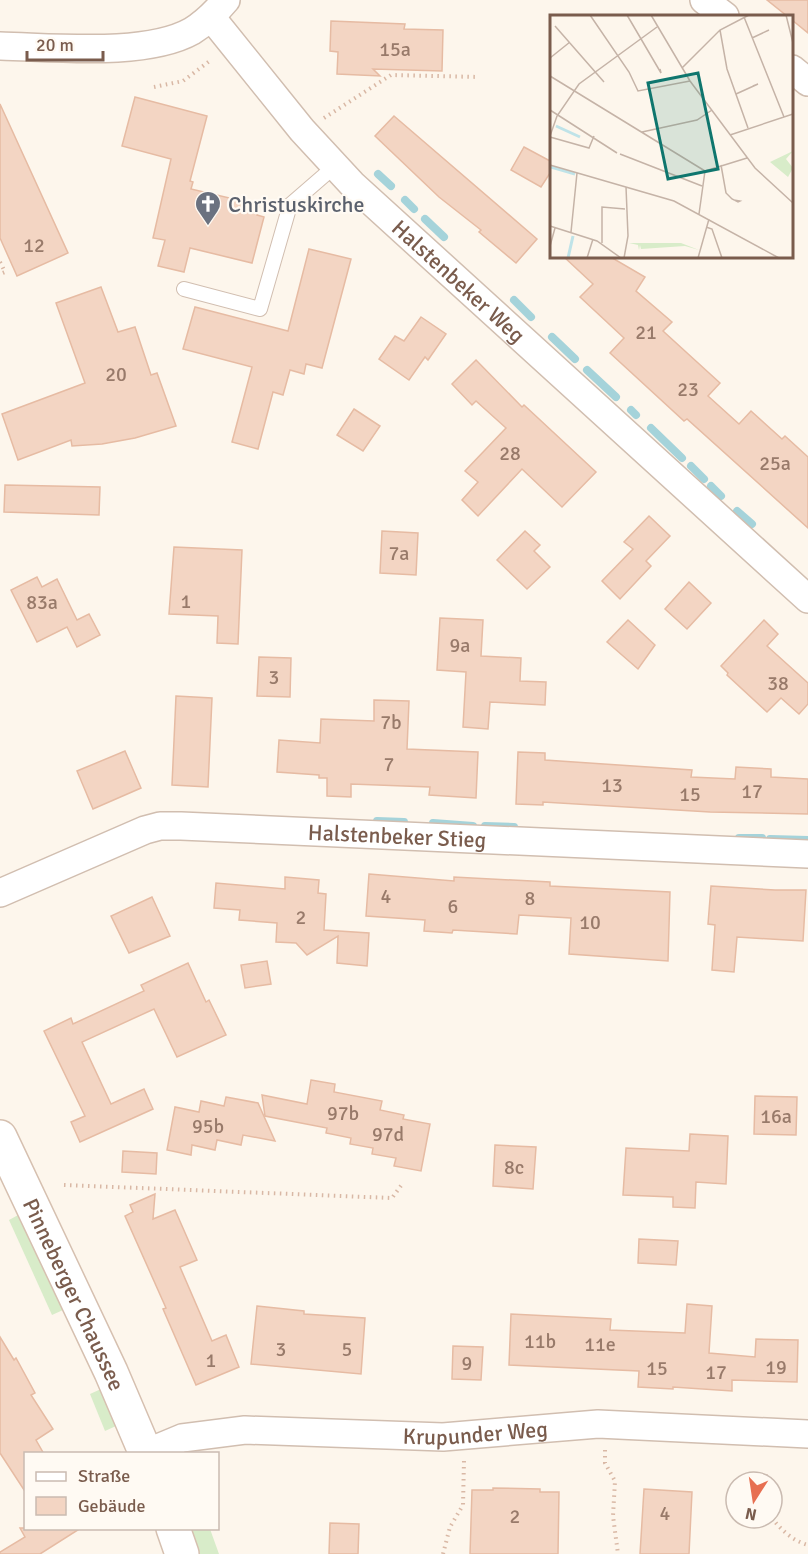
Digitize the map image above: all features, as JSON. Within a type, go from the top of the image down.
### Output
[{"type":"main road","name":"Pinneberger Chaussee","points":[[0,1137],[111,1372],[146,1452]]},
{"type":"main road","points":[[174,1530],[182,1554]]},
{"type":"street","points":[[704,0],[724,15]]},
{"type":"street","name":"Halstenbeker Weg","points":[[0,46],[141,47],[168,41],[191,31],[218,8],[302,130],[334,166],[808,599]]},
{"type":"street","points":[[793,70],[808,82]]},
{"type":"street","name":"Halstenbeker Stieg","points":[[0,893],[160,826],[808,854]]},
{"type":"street","name":"Krupunder Weg","points":[[148,1452],[182,1438],[245,1430],[443,1437],[598,1424],[808,1434]]},
{"type":"lane","points":[[184,289],[260,309],[290,205],[334,166]]},
{"type":"path","points":[[154,87],[183,81],[210,60],[222,57]]},
{"type":"path","points":[[321,119],[391,75],[478,77]]},
{"type":"path","points":[[0,262],[5,272],[0,274]]},
{"type":"path","points":[[64,1185],[392,1198],[403,1183]]},
{"type":"path","points":[[606,1442],[605,1463],[615,1481],[613,1516],[618,1554]]},
{"type":"path","points":[[443,1554],[450,1527],[462,1505],[465,1453]]},
{"type":"path","points":[[783,1530],[798,1542],[808,1545]]},
{"type":"green space","points":[[20,1214],[63,1310],[52,1315],[9,1220]]},
{"type":"green space","points":[[101,1389],[116,1426],[105,1431],[90,1394]]},
{"type":"green space","points":[[191,1530],[210,1530],[219,1554],[200,1554]]},
{"type":"building","points":[[767,0],[808,0],[808,33],[793,21],[793,15],[786,15]]},
{"type":"building","points":[[331,21],[405,24],[404,29],[443,30],[442,71],[373,69],[380,76],[337,74],[338,52],[330,51]]},
{"type":"building","name":"Christuskirche","points":[[135,97],[207,116],[190,181],[193,182],[191,189],[259,205],[257,215],[264,217],[252,263],[190,248],[184,272],[158,266],[165,240],[153,238],[171,159],[122,146]]},
{"type":"building","points":[[0,104],[68,253],[17,276],[0,238]]},
{"type":"building","points":[[394,116],[537,239],[516,263],[479,232],[481,230],[439,197],[375,136]]},
{"type":"building","points":[[524,147],[550,161],[550,173],[541,187],[511,170]]},
{"type":"building","points":[[309,249],[351,259],[322,368],[306,364],[304,374],[290,370],[283,395],[273,392],[258,449],[232,442],[252,367],[183,349],[195,307],[288,331]]},
{"type":"building","points":[[565,258],[612,258],[645,277],[636,291],[672,322],[663,331],[720,383],[708,396],[739,424],[751,411],[782,439],[785,436],[808,457],[808,528],[687,419],[684,421],[610,353],[624,338],[580,297],[593,284]]},
{"type":"building","points":[[101,287],[118,332],[135,327],[151,375],[157,373],[176,426],[135,438],[102,444],[72,446],[71,440],[18,460],[2,414],[85,383],[56,303]]},
{"type":"building","points":[[421,317],[446,334],[428,360],[425,357],[409,380],[379,359],[395,336],[404,341]]},
{"type":"building","points":[[476,360],[522,407],[524,405],[596,472],[562,507],[522,469],[478,516],[462,500],[478,482],[465,471],[506,428],[476,401],[472,405],[452,384]]},
{"type":"building","points":[[354,409],[380,426],[363,451],[337,435]]},
{"type":"building","points":[[5,485],[100,487],[99,515],[4,512]]},
{"type":"building","points":[[649,516],[670,536],[646,561],[651,566],[620,599],[602,581],[633,549],[624,542]]},
{"type":"building","points":[[382,531],[418,533],[416,575],[380,573]]},
{"type":"building","points":[[525,531],[540,545],[534,551],[550,567],[527,589],[497,560]]},
{"type":"building","points":[[174,547],[242,550],[238,644],[217,643],[218,616],[169,614]]},
{"type":"building","points":[[37,577],[42,587],[57,579],[77,620],[89,614],[100,635],[77,647],[67,627],[37,642],[11,590]]},
{"type":"building","points":[[689,582],[711,603],[687,629],[665,609]]},
{"type":"building","points":[[440,618],[483,620],[481,656],[521,658],[520,681],[546,682],[545,705],[490,702],[488,729],[463,727],[466,672],[437,670]]},
{"type":"building","points":[[628,620],[655,645],[638,669],[607,642]]},
{"type":"building","points":[[764,620],[778,634],[767,646],[808,683],[808,704],[799,714],[781,698],[767,712],[727,675],[728,673],[721,666]]},
{"type":"building","points":[[259,657],[291,658],[290,697],[257,696]]},
{"type":"building","points":[[176,696],[212,698],[208,787],[172,785]]},
{"type":"building","points":[[374,700],[409,701],[407,749],[478,752],[476,798],[429,795],[430,787],[351,784],[351,797],[327,796],[327,778],[319,778],[319,775],[277,772],[279,740],[320,743],[321,719],[374,721]]},
{"type":"building","points":[[125,751],[141,788],[93,809],[77,771]]},
{"type":"building","points":[[518,752],[545,753],[545,760],[692,770],[691,777],[735,779],[736,767],[771,769],[771,777],[808,779],[808,814],[710,812],[543,802],[543,805],[516,804]]},
{"type":"building","points":[[369,874],[454,881],[454,877],[550,882],[550,886],[670,892],[668,961],[569,954],[571,918],[519,915],[517,934],[453,930],[452,933],[424,931],[425,920],[366,916]]},
{"type":"building","points":[[285,877],[319,880],[318,893],[326,894],[324,930],[369,933],[367,966],[337,963],[338,936],[307,955],[296,943],[276,942],[277,923],[239,920],[240,910],[214,908],[216,883],[285,889]]},
{"type":"building","points":[[711,886],[806,890],[803,941],[737,937],[734,972],[712,970],[715,925],[708,924]]},
{"type":"building","points":[[152,897],[170,936],[129,953],[111,916]]},
{"type":"building","points":[[267,961],[271,984],[245,988],[241,965]]},
{"type":"building","points":[[188,963],[206,1002],[209,1000],[226,1035],[177,1057],[154,1009],[82,1042],[111,1104],[144,1089],[153,1109],[80,1142],[71,1122],[85,1116],[44,1031],[71,1018],[73,1024],[144,991],[141,985]]},
{"type":"building","points":[[311,1080],[335,1084],[334,1092],[382,1101],[380,1110],[404,1115],[403,1119],[430,1124],[421,1171],[394,1166],[396,1158],[372,1154],[373,1148],[350,1144],[351,1138],[326,1133],[327,1128],[265,1116],[262,1095],[307,1104]]},
{"type":"building","points":[[755,1096],[797,1097],[796,1135],[754,1134]]},
{"type":"building","points":[[226,1097],[258,1103],[275,1141],[243,1135],[241,1145],[217,1140],[215,1150],[192,1145],[191,1155],[167,1150],[175,1107],[199,1112],[201,1101],[224,1106]]},
{"type":"building","points":[[690,1134],[728,1136],[726,1184],[696,1182],[695,1208],[673,1207],[673,1197],[623,1195],[626,1148],[689,1151]]},
{"type":"building","points":[[495,1145],[536,1147],[533,1189],[493,1186]]},
{"type":"building","points":[[123,1151],[157,1153],[156,1174],[122,1172]]},
{"type":"building","points":[[155,1194],[153,1219],[175,1210],[197,1260],[180,1267],[212,1341],[226,1335],[239,1367],[196,1385],[163,1309],[166,1308],[125,1216],[133,1212],[130,1205]]},
{"type":"building","points":[[639,1239],[678,1241],[676,1265],[638,1263]]},
{"type":"building","points":[[687,1304],[712,1306],[709,1353],[755,1357],[756,1339],[798,1340],[797,1382],[732,1380],[732,1391],[638,1387],[639,1371],[509,1365],[511,1314],[611,1319],[610,1330],[685,1333]]},
{"type":"building","points":[[257,1306],[304,1311],[304,1314],[365,1318],[361,1374],[251,1364]]},
{"type":"building","points":[[0,1337],[14,1360],[16,1358],[35,1393],[31,1395],[53,1429],[36,1440],[43,1452],[24,1452],[24,1490],[0,1453]]},
{"type":"building","points":[[453,1346],[483,1347],[481,1380],[452,1379]]},
{"type":"building","points":[[493,1488],[540,1489],[540,1492],[559,1492],[558,1554],[470,1554],[472,1490],[493,1490]]},
{"type":"building","points":[[644,1489],[692,1492],[689,1554],[640,1554]]},
{"type":"building","points":[[330,1523],[359,1524],[358,1554],[329,1554]]},
{"type":"building","points":[[20,1528],[24,1530],[78,1530],[40,1554],[0,1554],[25,1537]]},
{"type":"waterway","points":[[378,174],[391,186]]},
{"type":"waterway","points":[[405,200],[414,209]]},
{"type":"waterway","points":[[425,219],[444,237]]},
{"type":"waterway","points":[[514,300],[531,317]]},
{"type":"waterway","points":[[552,337],[575,359]]},
{"type":"waterway","points":[[587,370],[616,397]]},
{"type":"waterway","points":[[631,410],[636,415]]},
{"type":"waterway","points":[[651,428],[682,458]]},
{"type":"waterway","points":[[691,466],[704,479]]},
{"type":"waterway","points":[[711,486],[721,496]]},
{"type":"waterway","points":[[737,511],[752,524]]},
{"type":"waterway","points":[[377,821],[404,822]]},
{"type":"waterway","points":[[433,823],[473,826]]},
{"type":"waterway","points":[[485,826],[514,827]]},
{"type":"waterway","points":[[739,838],[762,838]]},
{"type":"waterway","points":[[770,839],[808,840]]},
{"type":"place","name":"Christuskirche","points":[[208,227]]}]
